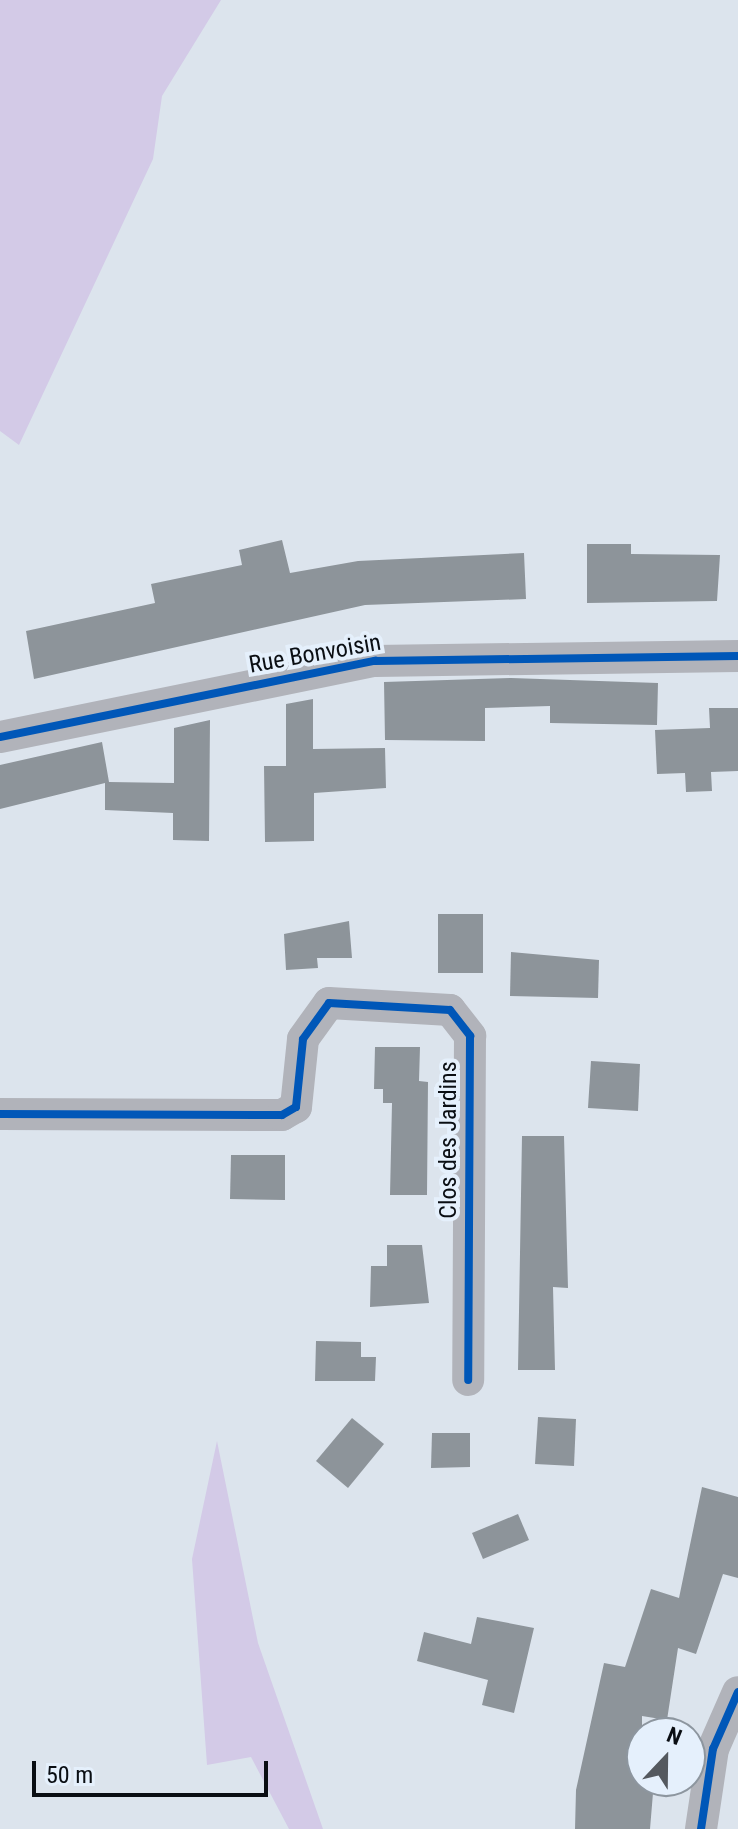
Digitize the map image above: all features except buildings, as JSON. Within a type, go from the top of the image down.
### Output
[{"type":"street","name":"Rue Bonvoisin","points":[[0,737],[375,661],[738,656]]},
{"type":"street","name":"Clos des Jardins","points":[[0,1114],[282,1115],[296,1107],[303,1039],[329,1003],[450,1010],[470,1036],[468,1380]]},
{"type":"street","points":[[701,1829],[713,1749],[738,1692]]},
{"type":"shaded area","points":[[0,0],[221,0],[162,96],[153,159],[19,445],[0,431]]},
{"type":"shaded area","points":[[217,1441],[258,1643],[323,1829],[289,1829],[251,1757],[207,1765],[192,1559]]},
{"type":"cycle path","points":[[0,737],[375,661],[738,656]]},
{"type":"cycle path","points":[[0,1114],[282,1115],[296,1107],[303,1039],[329,1003],[450,1010],[470,1036],[468,1380]]},
{"type":"cycle path","points":[[701,1829],[713,1749],[738,1692]]}]
